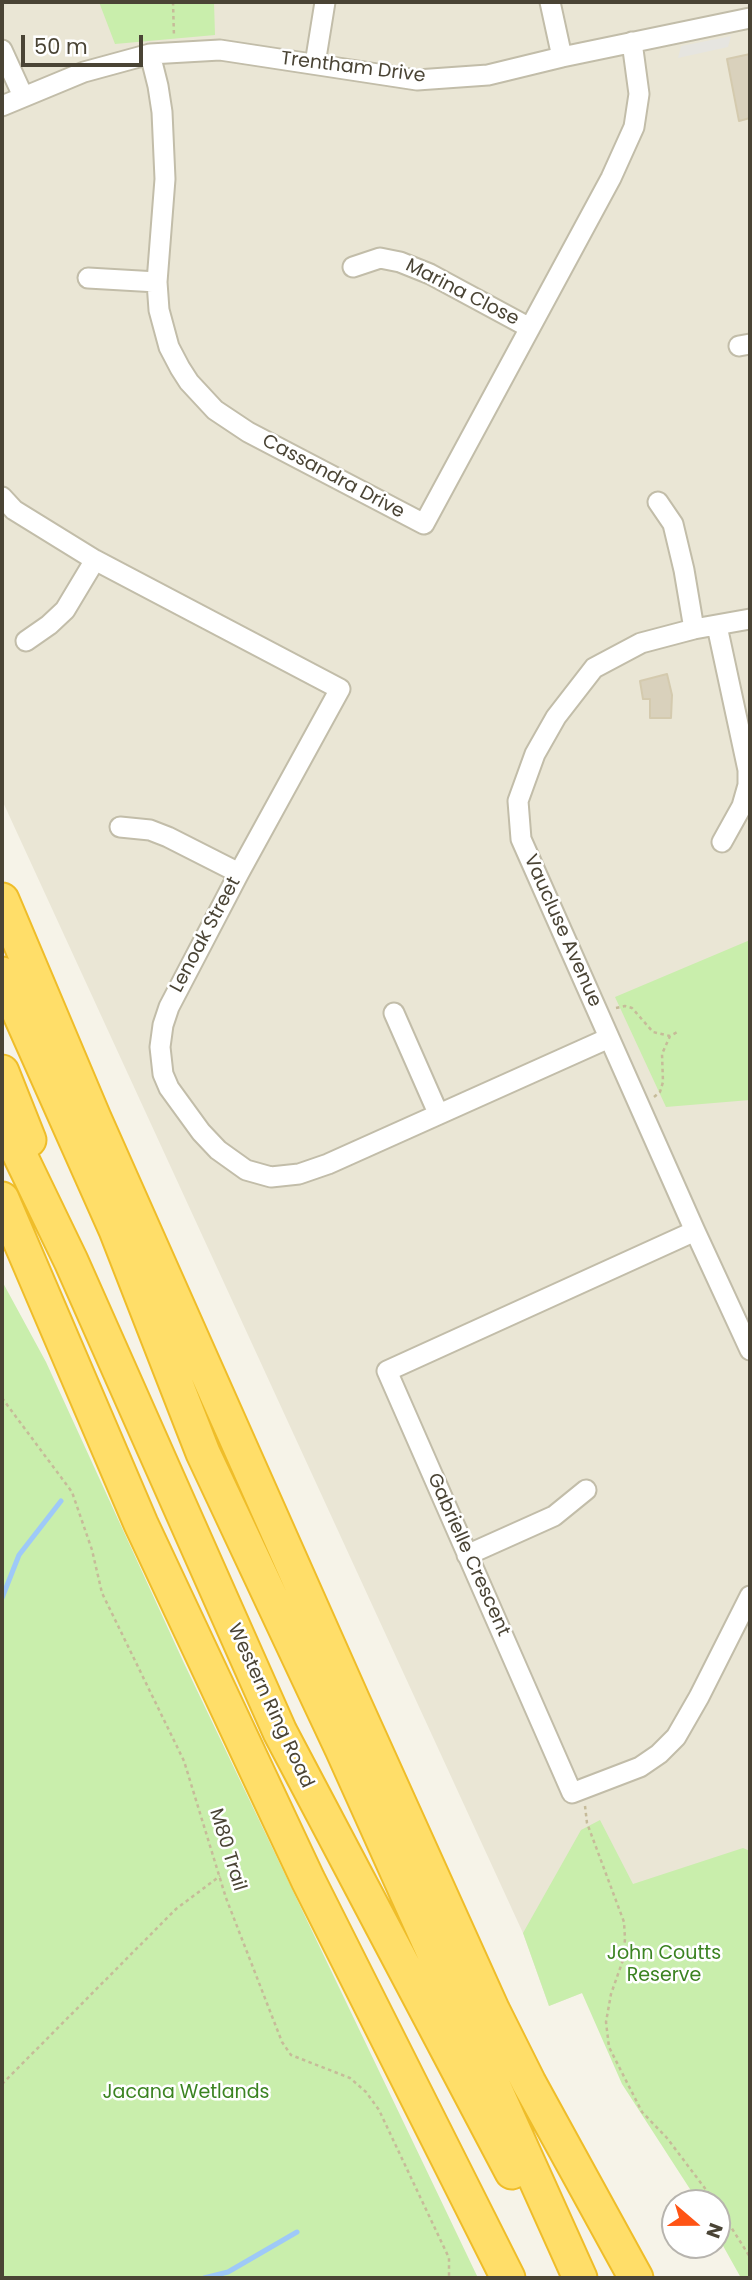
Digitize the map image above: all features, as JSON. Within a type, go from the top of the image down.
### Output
[{"type":"highway","points":[[2,901],[94,1118],[493,2011],[529,2083],[636,2278]]},
{"type":"highway","points":[[2,974],[116,1230],[203,1453],[358,1786],[580,2278]]},
{"type":"highway","points":[[2,1072],[71,1261]]},
{"type":"highway","name":"Western Ring Road","points":[[2,1118],[71,1261],[280,1732],[425,2011],[570,2278]]},
{"type":"highway","name":"Western Ring Road","points":[[2,1199],[141,1524],[222,1697],[308,1880],[508,2278]]},
{"type":"highway","points":[[2,1211],[20,1240]]},
{"type":"highway","points":[[116,1230],[209,1407],[353,1701]]},
{"type":"street","points":[[315,64],[325,2]]},
{"type":"street","points":[[551,2],[562,57]]},
{"type":"street","name":"Trentham Drive","points":[[2,106],[84,72],[150,54],[220,50],[417,80],[488,75],[750,18]]},
{"type":"street","name":"Cassandra Drive","points":[[150,54],[159,86],[165,179],[157,282],[159,310],[169,346],[189,382],[215,410],[248,432],[424,524],[611,178],[634,127],[639,94],[632,42]]},
{"type":"street","points":[[2,50],[23,96]]},
{"type":"street","name":"Marina Close","points":[[353,267],[380,258],[400,262],[430,274],[530,328]]},
{"type":"street","points":[[88,278],[157,282]]},
{"type":"street","name":"Lenoak Street","points":[[2,497],[14,510],[95,560],[341,689],[239,873],[169,1007],[163,1026],[160,1047],[163,1074],[169,1088],[201,1132],[218,1150],[246,1170],[271,1177],[299,1174],[328,1164],[609,1038]]},
{"type":"street","points":[[658,502],[673,524],[694,629]]},
{"type":"street","points":[[26,641],[50,625],[65,610],[95,560]]},
{"type":"street","name":"Vaucluse Avenue","points":[[750,619],[694,629],[641,643],[594,668],[556,717],[531,763],[518,801],[521,839],[750,1350]]},
{"type":"street","points":[[717,626],[749,785],[742,806],[722,842]]},
{"type":"street","points":[[120,827],[150,830],[168,836],[239,873]]},
{"type":"street","points":[[394,1013],[438,1113]]},
{"type":"street","name":"Gabrielle Crescent","points":[[583,1789],[572,1793],[387,1371],[695,1231]]},
{"type":"street","points":[[467,1555],[554,1516],[586,1490]]},
{"type":"street","points":[[583,1789],[640,1767],[659,1754],[676,1737],[750,1596]]},
{"type":"path","points":[[173,2],[174,52]]},
{"type":"path","points":[[615,1009],[625,1006],[632,1008],[653,1032],[670,1036]]},
{"type":"path","points":[[654,1097],[662,1086],[660,1061],[670,1036],[679,1031]]},
{"type":"path","name":"M80 Trail","points":[[2,1398],[72,1492],[92,1550],[102,1593],[184,1761],[226,1898],[282,2042],[291,2055],[350,2078],[366,2092],[379,2110],[449,2258],[449,2278]]},
{"type":"path","points":[[583,1789],[587,1823],[624,1922],[622,1960],[611,1994],[606,2022],[609,2048],[642,2112],[667,2138],[705,2189]]},
{"type":"path","points":[[2,2084],[176,1909],[220,1876]]},
{"type":"path","points":[[731,2227],[750,2257]]},
{"type":"shaded area","points":[[2,2],[750,2],[750,2278],[731,2235],[731,2189],[708,2189],[582,1993],[549,2006],[523,1933],[2,800]]},
{"type":"shaded area","points":[[731,36],[728,47],[678,58],[681,46]]},
{"type":"green space","points":[[99,2],[214,2],[215,35],[115,44]]},
{"type":"green space","points":[[750,940],[750,1100],[666,1107],[615,997]]},
{"type":"green space","name":"Jacana Wetlands","points":[[2,1281],[46,1362],[183,1661],[478,2278],[2,2278]]},
{"type":"green space","name":"John Coutts Reserve","points":[[600,1820],[633,1884],[743,1848],[750,1851],[750,2278],[741,2278],[730,2259],[731,2189],[690,2189],[622,2084],[582,1993],[549,2006],[523,1933],[581,1830]]},
{"type":"building","points":[[750,54],[750,118],[739,121],[727,59]]},
{"type":"building","points":[[667,674],[672,695],[671,718],[650,718],[650,699],[643,699],[640,681]]},
{"type":"waterway","points":[[2,1598],[19,1555],[61,1501]]},
{"type":"waterway","points":[[204,2278],[228,2272],[297,2232]]}]
